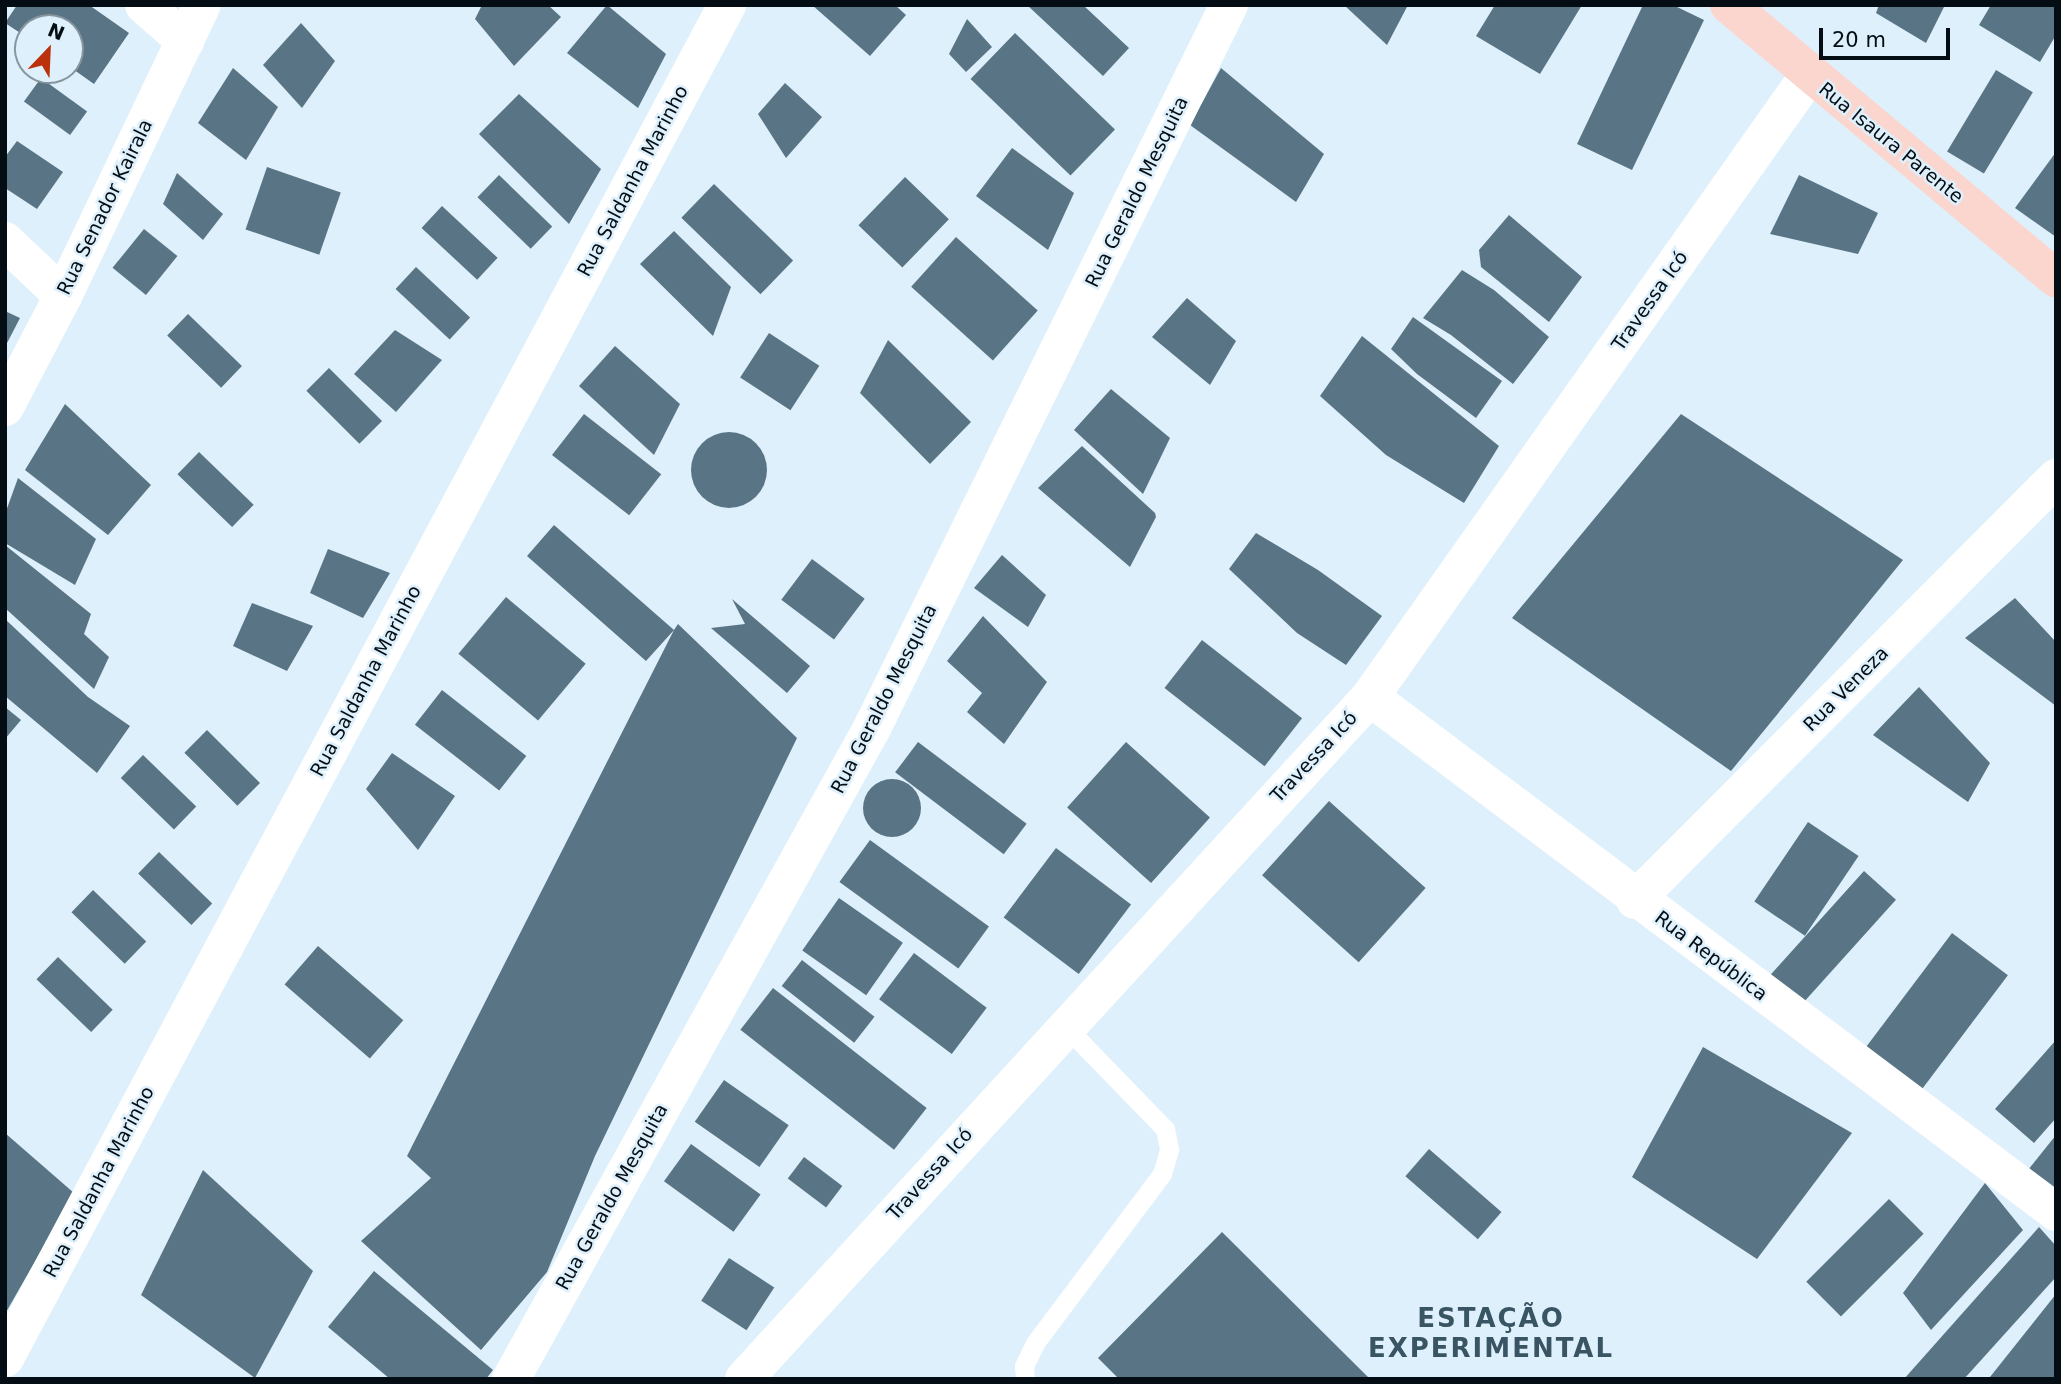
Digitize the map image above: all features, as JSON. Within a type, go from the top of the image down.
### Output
[{"type":"street","points":[[144,5],[185,41]]},
{"type":"street","name":"Rua Senador Kairala","points":[[5,407],[63,296],[202,5]]},
{"type":"street","name":"Rua Saldanha Marinho","points":[[5,1358],[727,5]]},
{"type":"street","name":"Rua Geraldo Mesquita","points":[[511,1379],[872,729],[1229,5]]},
{"type":"street","name":"Rua Isaura Parente","points":[[1729,5],[2056,278]]},
{"type":"street","name":"Travessa Icó","points":[[750,1377],[1066,1027],[1370,697],[1810,75]]},
{"type":"street","points":[[5,241],[63,296]]},
{"type":"street","name":"Rua Veneza","points":[[1635,900],[2056,478]]},
{"type":"street","name":"Rua República","points":[[1370,697],[1635,900],[2056,1212]]},
{"type":"lane","points":[[1025,1379],[1024,1366],[1035,1343],[1162,1174],[1169,1149],[1165,1129],[1066,1027]]},
{"type":"building","points":[[17,5],[89,5],[129,33],[94,84],[84,77],[84,14],[14,14],[14,29],[5,23]]},
{"type":"building","points":[[482,5],[548,5],[561,17],[514,66],[475,19]]},
{"type":"building","points":[[607,5],[666,54],[638,108],[567,53]]},
{"type":"building","points":[[812,5],[895,5],[906,15],[870,56]]},
{"type":"building","points":[[1027,5],[1083,5],[1129,48],[1103,76]]},
{"type":"building","points":[[1344,5],[1408,5],[1387,45]]},
{"type":"building","points":[[1495,5],[1582,5],[1540,74],[1476,36]]},
{"type":"building","points":[[1643,5],[1673,5],[1704,20],[1632,170],[1577,144]]},
{"type":"building","points":[[1879,5],[1945,5],[1926,43],[1876,13]]},
{"type":"building","points":[[1991,5],[2056,5],[2056,35],[2040,62],[1979,25]]},
{"type":"building","points":[[967,19],[992,47],[966,72],[949,54]]},
{"type":"building","points":[[301,23],[335,61],[302,108],[263,65]]},
{"type":"building","points":[[1015,33],[1115,130],[1071,176],[971,79]]},
{"type":"building","points":[[233,68],[278,107],[246,160],[198,123]]},
{"type":"building","points":[[1221,68],[1324,154],[1296,202],[1190,125]]},
{"type":"building","points":[[1996,70],[2033,92],[1984,174],[1947,151]]},
{"type":"building","points":[[785,83],[822,117],[786,158],[758,114]]},
{"type":"building","points":[[37,84],[49,84],[87,112],[70,135],[24,101]]},
{"type":"building","points":[[519,94],[601,169],[569,224],[479,134]]},
{"type":"building","points":[[17,141],[63,172],[37,209],[5,188],[5,157]]},
{"type":"building","points":[[1012,148],[1074,193],[1048,250],[976,196]]},
{"type":"building","points":[[2056,152],[2056,237],[2015,208]]},
{"type":"building","points":[[267,167],[341,192],[319,255],[246,229]]},
{"type":"building","points":[[177,173],[223,214],[203,240],[163,204]]},
{"type":"building","points":[[499,175],[552,226],[531,249],[477,197]]},
{"type":"building","points":[[1799,175],[1878,213],[1858,254],[1770,234]]},
{"type":"building","points":[[905,177],[949,219],[902,268],[858,225]]},
{"type":"building","points":[[714,184],[793,260],[760,294],[681,218]]},
{"type":"building","points":[[442,206],[498,258],[477,280],[422,228]]},
{"type":"building","points":[[1509,215],[1582,277],[1549,322],[1481,267],[1479,250]]},
{"type":"building","points":[[144,229],[177,256],[146,295],[113,268]]},
{"type":"building","points":[[674,231],[731,287],[713,336],[640,264]]},
{"type":"building","points":[[956,237],[1038,311],[993,360],[911,287]]},
{"type":"building","points":[[416,267],[470,317],[450,339],[396,289]]},
{"type":"building","points":[[1462,270],[1494,290],[1549,337],[1513,384],[1451,335],[1423,318]]},
{"type":"building","points":[[1187,298],[1236,341],[1210,385],[1152,337]]},
{"type":"building","points":[[5,311],[20,318],[5,347]]},
{"type":"building","points":[[188,314],[242,366],[221,388],[167,336]]},
{"type":"building","points":[[1413,317],[1502,381],[1476,418],[1417,374],[1391,349]]},
{"type":"building","points":[[395,330],[442,360],[396,412],[354,374]]},
{"type":"building","points":[[769,333],[819,366],[790,410],[740,377]]},
{"type":"building","points":[[1362,336],[1499,446],[1464,503],[1386,455],[1320,396]]},
{"type":"building","points":[[888,340],[971,422],[930,464],[860,393]]},
{"type":"building","points":[[615,346],[680,404],[654,455],[579,386]]},
{"type":"building","points":[[329,368],[382,421],[359,444],[306,391]]},
{"type":"building","points":[[1111,389],[1170,438],[1143,494],[1074,430]]},
{"type":"building","points":[[65,404],[151,485],[108,535],[25,470]]},
{"type":"building","points":[[584,414],[661,474],[629,515],[552,455]]},
{"type":"building","points":[[1681,414],[1903,560],[1731,771],[1512,618]]},
{"type":"building","points":[[729,432],[744,435],[756,443],[764,455],[767,470],[764,485],[756,497],[744,505],[729,508],[714,505],[702,497],[694,485],[691,470],[694,455],[702,443],[714,435]]},
{"type":"building","points":[[1082,446],[1155,513],[1156,517],[1130,567],[1038,488]]},
{"type":"building","points":[[199,452],[254,505],[232,527],[177,474]]},
{"type":"building","points":[[18,478],[96,539],[75,585],[5,543],[5,514]]},
{"type":"building","points":[[554,525],[674,630],[646,661],[527,556]]},
{"type":"building","points":[[1256,533],[1318,570],[1382,616],[1346,665],[1297,633],[1229,569]]},
{"type":"building","points":[[5,545],[91,614],[84,634],[109,657],[94,689],[5,608]]},
{"type":"building","points":[[328,549],[390,573],[363,618],[310,593]]},
{"type":"building","points":[[1002,555],[1046,595],[1028,627],[974,588]]},
{"type":"building","points":[[812,559],[865,599],[834,639],[781,600]]},
{"type":"building","points":[[506,597],[586,664],[538,721],[458,654]]},
{"type":"building","points":[[2015,598],[2056,642],[2056,706],[1965,638]]},
{"type":"building","points":[[732,599],[810,666],[787,693],[711,628],[745,624]]},
{"type":"building","points":[[252,603],[313,626],[287,671],[233,646]]},
{"type":"building","points":[[983,616],[1047,682],[1004,744],[967,712],[982,693],[947,661]]},
{"type":"building","points":[[5,619],[88,697],[130,726],[97,773],[5,696]]},
{"type":"building","points":[[678,624],[797,738],[595,1156],[547,1272],[481,1350],[361,1241],[431,1178],[407,1156]]},
{"type":"building","points":[[1202,640],[1302,718],[1265,766],[1164,688]]},
{"type":"building","points":[[1919,687],[1990,763],[1968,802],[1873,735]]},
{"type":"building","points":[[442,690],[526,756],[499,791],[415,725]]},
{"type":"building","points":[[5,707],[21,720],[5,739]]},
{"type":"building","points":[[207,730],[260,783],[237,806],[184,753]]},
{"type":"building","points":[[918,742],[1027,824],[1004,854],[895,772]]},
{"type":"building","points":[[1126,742],[1210,818],[1151,883],[1067,807]]},
{"type":"building","points":[[392,753],[455,796],[418,850],[366,789]]},
{"type":"building","points":[[143,755],[196,806],[174,829],[121,778]]},
{"type":"building","points":[[892,779],[903,781],[916,792],[921,808],[919,819],[908,832],[892,837],[881,835],[868,824],[863,808],[865,797],[876,784]]},
{"type":"building","points":[[1329,801],[1426,888],[1359,962],[1262,875]]},
{"type":"building","points":[[1808,822],[1859,856],[1805,936],[1754,902]]},
{"type":"building","points":[[870,840],[989,926],[958,968],[839,882]]},
{"type":"building","points":[[1056,848],[1131,905],[1079,974],[1004,917]]},
{"type":"building","points":[[159,852],[212,903],[191,925],[138,874]]},
{"type":"building","points":[[1864,871],[1896,900],[1797,1010],[1765,981]]},
{"type":"building","points":[[93,890],[146,941],[125,964],[71,912]]},
{"type":"building","points":[[839,898],[903,943],[866,995],[802,950]]},
{"type":"building","points":[[1952,933],[2008,975],[1918,1095],[1862,1053]]},
{"type":"building","points":[[318,946],[403,1020],[370,1059],[285,984]]},
{"type":"building","points":[[914,953],[987,1008],[952,1054],[879,999]]},
{"type":"building","points":[[58,957],[113,1010],[91,1032],[36,979]]},
{"type":"building","points":[[802,960],[874,1017],[854,1043],[782,986]]},
{"type":"building","points":[[773,988],[927,1108],[894,1150],[740,1030]]},
{"type":"building","points":[[2056,1040],[2056,1118],[2034,1143],[1995,1109]]},
{"type":"building","points":[[1703,1047],[1852,1133],[1757,1259],[1632,1177]]},
{"type":"building","points":[[724,1080],[789,1125],[759,1167],[695,1122]]},
{"type":"building","points":[[5,1133],[74,1193],[5,1314]]},
{"type":"building","points":[[2056,1135],[2056,1192],[2028,1170]]},
{"type":"building","points":[[691,1144],[761,1195],[734,1232],[664,1181]]},
{"type":"building","points":[[1429,1149],[1501,1212],[1478,1239],[1405,1176]]},
{"type":"building","points":[[804,1157],[842,1186],[826,1207],[788,1179]]},
{"type":"building","points":[[203,1170],[313,1271],[255,1378],[141,1295]]},
{"type":"building","points":[[1985,1183],[2023,1230],[1931,1330],[1903,1293]]},
{"type":"building","points":[[1889,1199],[1924,1234],[1841,1316],[1806,1282]]},
{"type":"building","points":[[2039,1227],[2056,1246],[2056,1277],[1964,1379],[1904,1379]]},
{"type":"building","points":[[1222,1232],[1370,1379],[1119,1379],[1098,1358]]},
{"type":"building","points":[[729,1258],[774,1287],[747,1330],[701,1301]]},
{"type":"building","points":[[374,1271],[493,1370],[486,1379],[390,1379],[328,1327]]},
{"type":"building","points":[[2056,1294],[2056,1379],[1990,1377]]},
{"type":"district","name":"ESTAÇÃO EXPERIMENTAL","points":[[1491,1334]]}]
